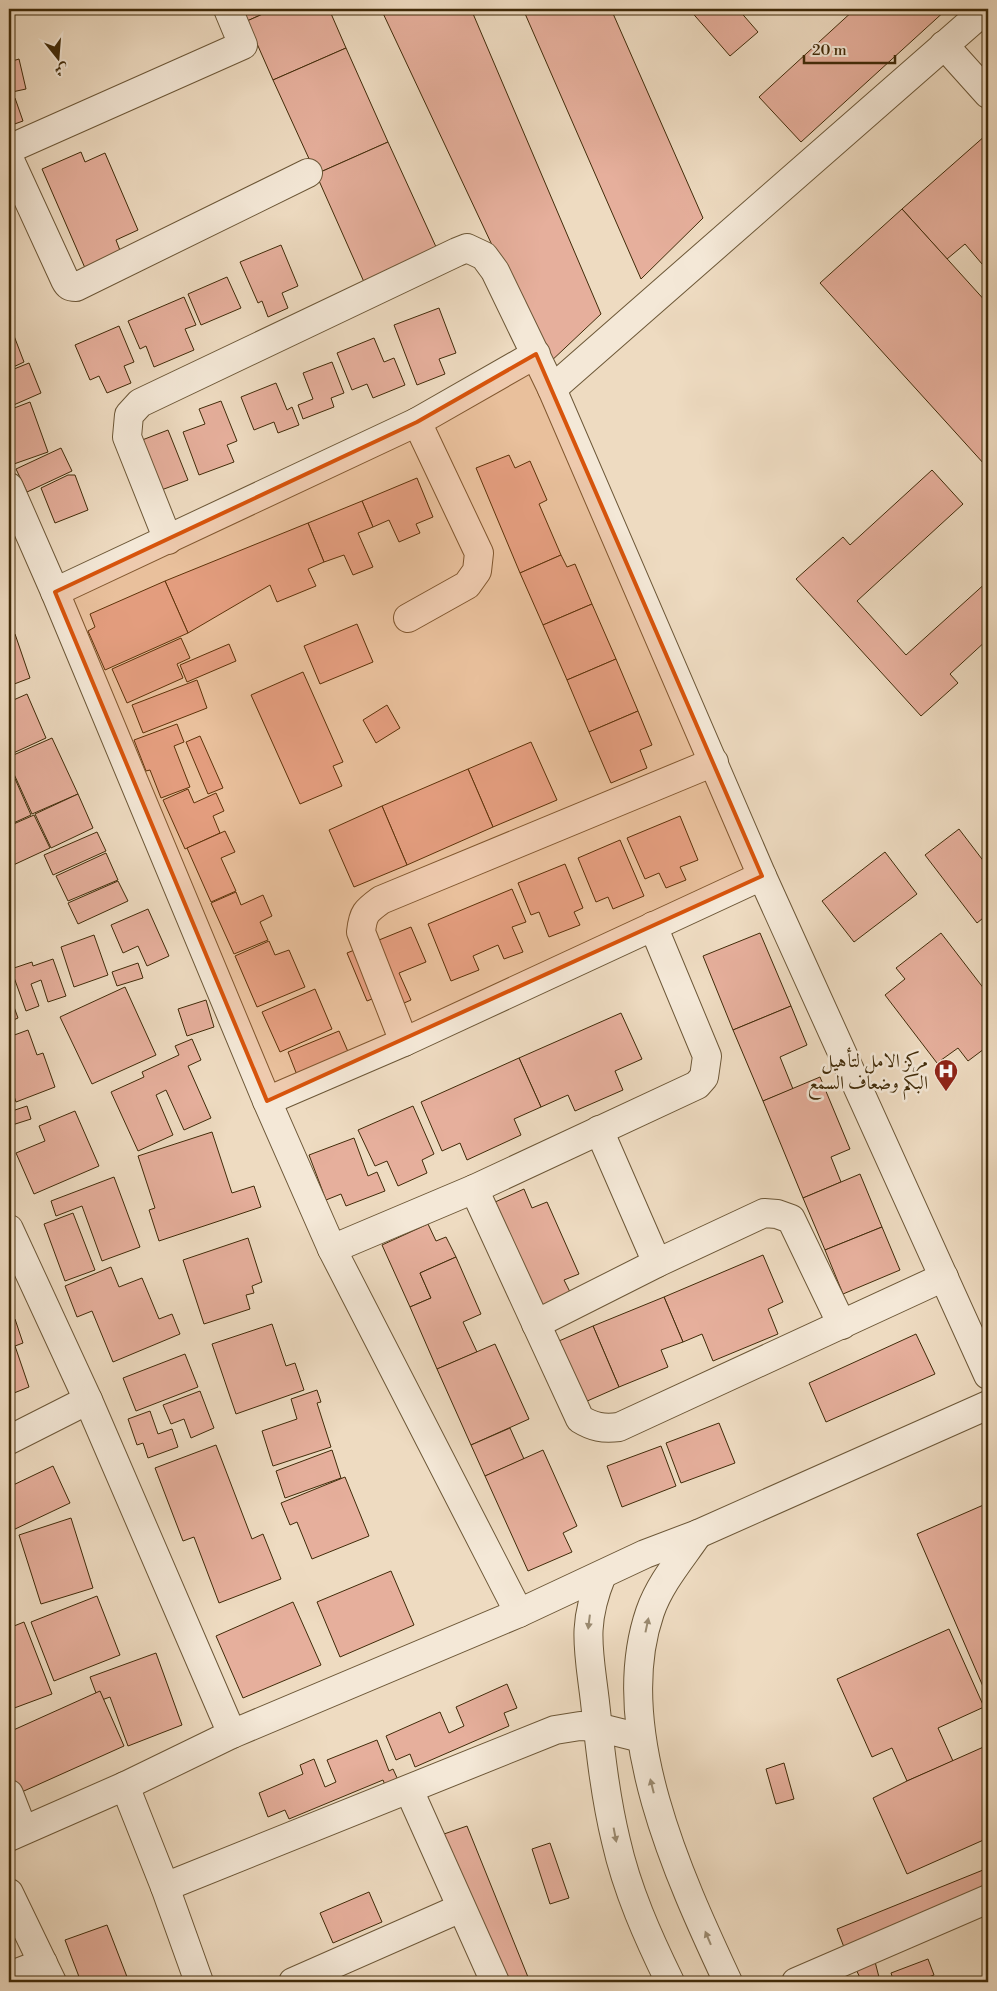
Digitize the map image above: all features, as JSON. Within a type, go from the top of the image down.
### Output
[{"type":"street","points":[[9,149],[243,44],[228,9]]},
{"type":"street","points":[[552,388],[986,9]]},
{"type":"street","points":[[944,45],[988,94]]},
{"type":"street","points":[[9,158],[65,280],[69,286],[76,287],[308,173]]},
{"type":"street","points":[[168,540],[127,438],[129,415],[140,403],[467,248],[484,256],[495,271],[552,388],[762,876],[988,1376]]},
{"type":"street","points":[[55,592],[417,422],[536,354]]},
{"type":"street","points":[[408,618],[467,585],[477,571],[479,553],[417,422]]},
{"type":"street","points":[[9,488],[55,592],[267,1101],[332,1249],[519,1613]]},
{"type":"street","points":[[404,1042],[361,932],[362,920],[366,911],[381,900],[714,762]]},
{"type":"street","points":[[267,1101],[404,1042],[762,876]]},
{"type":"street","points":[[332,1249],[474,1189],[697,1085],[704,1077],[707,1066],[704,1045],[653,926]]},
{"type":"street","points":[[599,1130],[657,1263]]},
{"type":"street","points":[[474,1189],[580,1419],[592,1426],[619,1427],[944,1277]]},
{"type":"street","points":[[536,1324],[657,1263],[764,1213],[777,1214],[792,1219],[842,1325]]},
{"type":"street","points":[[9,1229],[88,1400],[232,1734]]},
{"type":"street","points":[[9,1440],[88,1400]]},
{"type":"street","points":[[9,1794],[16,1833],[126,1786],[232,1734],[519,1613],[645,1554],[698,1534],[988,1405]]},
{"type":"street","points":[[698,1534],[660,1588],[650,1612],[638,1676],[641,1738],[661,1821],[674,1857],[728,1982]]},
{"type":"street","points":[[602,1575],[592,1603],[588,1629],[588,1654],[597,1727],[615,1841],[639,1913],[670,1982]]},
{"type":"street","points":[[165,1887],[555,1730],[580,1726],[597,1727],[641,1738]]},
{"type":"street","points":[[126,1786],[199,1982]]},
{"type":"street","points":[[409,1790],[495,1982]]},
{"type":"street","points":[[9,1893],[47,1973],[9,1976]]},
{"type":"street","points":[[796,1982],[988,1899]]},
{"type":"street","points":[[292,1982],[461,1908]]},
{"type":"highlighted area","points":[[536,354],[762,876],[267,1101],[55,592],[417,422]]},
{"type":"building","points":[[241,9],[274,9],[247,21]]},
{"type":"building","points":[[274,9],[329,9],[346,48],[273,80],[247,21]]},
{"type":"building","points":[[381,9],[471,9],[601,314],[548,364]]},
{"type":"building","points":[[523,9],[611,9],[703,218],[641,279]]},
{"type":"building","points":[[689,9],[738,9],[758,32],[730,56]]},
{"type":"building","points":[[855,9],[947,9],[801,142],[759,97]]},
{"type":"building","points":[[346,48],[388,142],[316,174],[273,80]]},
{"type":"building","points":[[19,59],[26,89],[12,92],[9,80],[9,62]]},
{"type":"building","points":[[15,98],[23,121],[9,126],[9,100]]},
{"type":"building","points":[[986,135],[988,138],[988,271],[965,244],[947,259],[902,209]]},
{"type":"building","points":[[388,142],[437,249],[364,282],[316,174]]},
{"type":"building","points":[[81,152],[85,162],[105,153],[138,230],[116,240],[121,253],[85,268],[42,169]]},
{"type":"building","points":[[902,209],[988,304],[988,462],[985,465],[820,283]]},
{"type":"building","points":[[281,245],[298,286],[282,293],[288,308],[268,317],[262,301],[258,303],[240,262]]},
{"type":"building","points":[[227,277],[241,308],[201,325],[188,294]]},
{"type":"building","points":[[184,297],[196,325],[185,329],[194,350],[154,367],[146,346],[140,349],[128,321]]},
{"type":"building","points":[[439,308],[456,353],[439,359],[445,374],[417,385],[394,325]]},
{"type":"building","points":[[119,326],[134,362],[124,366],[131,383],[107,393],[99,376],[90,380],[75,345]]},
{"type":"building","points":[[11,328],[24,362],[9,369],[9,329]]},
{"type":"building","points":[[374,338],[384,362],[394,358],[405,385],[373,398],[367,384],[352,390],[337,353]]},
{"type":"building","points":[[332,362],[344,393],[331,398],[334,407],[303,419],[298,405],[313,399],[303,373]]},
{"type":"building","points":[[29,363],[41,393],[9,407],[9,371]]},
{"type":"building","points":[[276,383],[287,410],[292,407],[299,425],[278,433],[274,422],[254,430],[241,397]]},
{"type":"building","points":[[221,401],[237,441],[227,445],[234,462],[199,475],[183,432],[205,424],[199,409]]},
{"type":"building","points":[[30,402],[48,452],[11,465],[9,458],[9,410]]},
{"type":"building","points":[[168,430],[188,480],[156,492],[137,442]]},
{"type":"building","points":[[61,448],[72,471],[27,492],[16,469]]},
{"type":"building","points":[[509,455],[515,468],[530,461],[547,500],[539,504],[561,555],[520,573],[476,468]]},
{"type":"building","points":[[932,470],[963,504],[857,601],[906,655],[988,581],[988,639],[950,674],[958,683],[921,716],[796,579],[843,537],[850,545]]},
{"type":"building","points":[[68,475],[75,475],[88,510],[55,523],[41,488]]},
{"type":"building","points":[[417,478],[433,517],[416,524],[420,533],[399,542],[389,520],[373,527],[362,501]]},
{"type":"building","points":[[362,501],[373,527],[358,533],[373,567],[353,575],[344,555],[324,562],[308,523]]},
{"type":"building","points":[[308,523],[324,562],[308,569],[316,586],[277,602],[270,585],[188,633],[165,581]]},
{"type":"building","points":[[561,555],[567,567],[575,564],[592,604],[543,625],[520,573]]},
{"type":"building","points":[[165,581],[188,633],[105,670],[88,631],[95,627],[90,614]]},
{"type":"building","points":[[592,604],[616,659],[567,680],[543,625]]},
{"type":"building","points":[[357,624],[373,662],[320,684],[304,646]]},
{"type":"building","points":[[15,634],[30,678],[9,686],[9,636]]},
{"type":"building","points":[[181,638],[190,658],[177,664],[183,678],[127,703],[112,669]]},
{"type":"building","points":[[229,644],[236,661],[187,682],[180,665]]},
{"type":"building","points":[[616,659],[638,711],[589,732],[567,680]]},
{"type":"building","points":[[303,672],[343,762],[333,766],[342,786],[300,804],[251,695]]},
{"type":"building","points":[[197,680],[207,708],[143,733],[132,705]]},
{"type":"building","points":[[27,694],[46,738],[9,755],[9,702]]},
{"type":"building","points":[[387,705],[400,728],[376,743],[363,720]]},
{"type":"building","points":[[638,711],[652,745],[640,750],[647,768],[611,783],[589,732]]},
{"type":"building","points":[[177,724],[184,742],[174,746],[190,787],[161,798],[150,770],[146,771],[134,740]]},
{"type":"building","points":[[200,736],[223,788],[208,794],[186,742]]},
{"type":"building","points":[[52,738],[78,794],[32,814],[9,763],[9,757]]},
{"type":"building","points":[[531,742],[557,800],[493,827],[468,769]]},
{"type":"building","points":[[9,765],[31,815],[9,825]]},
{"type":"building","points":[[468,769],[493,827],[407,865],[382,806]]},
{"type":"building","points":[[188,789],[194,803],[216,793],[224,811],[213,816],[220,833],[185,849],[163,800]]},
{"type":"building","points":[[78,794],[93,828],[51,848],[35,814]]},
{"type":"building","points":[[382,806],[407,865],[354,887],[329,830]]},
{"type":"building","points":[[34,815],[50,848],[9,867],[9,826]]},
{"type":"building","points":[[680,816],[698,860],[680,867],[686,880],[666,888],[659,873],[645,879],[627,838]]},
{"type":"building","points":[[959,829],[985,863],[988,860],[988,914],[977,923],[925,855]]},
{"type":"building","points":[[225,831],[235,852],[221,858],[236,891],[211,902],[187,848]]},
{"type":"building","points":[[97,832],[106,851],[53,875],[44,855]]},
{"type":"building","points":[[620,840],[644,896],[613,909],[608,897],[596,902],[578,858]]},
{"type":"building","points":[[885,852],[917,894],[854,942],[822,901]]},
{"type":"building","points":[[106,853],[118,880],[68,901],[56,876]]},
{"type":"building","points":[[565,864],[583,908],[574,912],[580,925],[549,937],[539,912],[531,915],[518,883]]},
{"type":"building","points":[[118,881],[128,901],[78,924],[68,903]]},
{"type":"building","points":[[512,889],[526,922],[512,927],[523,952],[504,959],[498,945],[473,956],[479,970],[451,981],[428,924]]},
{"type":"building","points":[[236,892],[241,905],[263,895],[272,916],[260,922],[268,940],[234,954],[211,903]]},
{"type":"building","points":[[148,909],[169,956],[147,966],[138,946],[123,953],[111,925]]},
{"type":"building","points":[[411,927],[426,962],[399,973],[411,1000],[388,1010],[382,995],[367,1001],[347,953]]},
{"type":"building","points":[[760,933],[791,1006],[733,1030],[703,956]]},
{"type":"building","points":[[941,933],[988,994],[988,1046],[968,1061],[958,1048],[937,1063],[885,995],[905,979],[896,968]]},
{"type":"building","points":[[94,935],[108,975],[74,987],[61,947]]},
{"type":"building","points":[[269,941],[275,955],[289,950],[305,987],[257,1007],[235,956]]},
{"type":"building","points":[[53,959],[66,996],[48,1002],[41,980],[31,984],[39,1006],[26,1011],[11,969],[32,962],[33,966]]},
{"type":"building","points":[[138,963],[143,978],[117,986],[112,972]]},
{"type":"building","points":[[125,987],[156,1055],[92,1084],[60,1017]]},
{"type":"building","points":[[315,989],[332,1029],[280,1052],[262,1012]]},
{"type":"building","points":[[9,993],[18,1018],[9,1022]]},
{"type":"building","points":[[206,1000],[214,1027],[187,1036],[178,1009]]},
{"type":"building","points":[[791,1006],[807,1045],[780,1057],[793,1089],[763,1101],[733,1030]]},
{"type":"building","points":[[621,1013],[642,1059],[615,1071],[623,1090],[575,1111],[568,1095],[541,1107],[519,1058]]},
{"type":"building","points":[[28,1030],[37,1055],[43,1053],[55,1087],[16,1102],[9,1085],[9,1037]]},
{"type":"building","points":[[339,1031],[349,1054],[297,1075],[288,1052]]},
{"type":"building","points":[[192,1039],[201,1060],[188,1066],[211,1118],[184,1130],[166,1090],[156,1095],[173,1135],[138,1151],[111,1092],[144,1077],[142,1072],[179,1055],[175,1046]]},
{"type":"building","points":[[519,1058],[541,1107],[514,1119],[521,1135],[467,1160],[460,1143],[442,1151],[421,1102]]},
{"type":"building","points":[[820,1077],[850,1149],[831,1157],[841,1182],[803,1198],[763,1101]]},
{"type":"building","points":[[27,1106],[31,1119],[9,1126],[9,1112]]},
{"type":"building","points":[[413,1106],[434,1154],[422,1160],[427,1173],[398,1186],[387,1161],[375,1166],[358,1130]]},
{"type":"building","points":[[75,1111],[99,1166],[34,1194],[16,1153],[45,1141],[39,1126]]},
{"type":"building","points":[[212,1132],[232,1193],[254,1186],[261,1207],[159,1241],[149,1210],[155,1208],[138,1156]]},
{"type":"building","points":[[354,1138],[368,1176],[377,1172],[385,1191],[346,1206],[341,1194],[326,1200],[309,1155]]},
{"type":"building","points":[[860,1174],[882,1227],[825,1250],[803,1198]]},
{"type":"building","points":[[114,1177],[140,1247],[102,1261],[82,1206],[56,1216],[51,1201]]},
{"type":"building","points":[[524,1189],[532,1208],[547,1202],[579,1274],[564,1280],[571,1294],[531,1312],[484,1207]]},
{"type":"building","points":[[73,1213],[95,1270],[65,1281],[44,1224]]},
{"type":"building","points":[[428,1224],[436,1241],[446,1237],[456,1257],[420,1273],[431,1298],[410,1307],[382,1245]]},
{"type":"building","points":[[882,1227],[900,1270],[843,1294],[825,1250]]},
{"type":"building","points":[[248,1238],[262,1282],[252,1286],[254,1293],[246,1295],[250,1309],[204,1324],[183,1260]]},
{"type":"building","points":[[763,1255],[783,1302],[768,1309],[778,1334],[713,1361],[702,1334],[683,1342],[664,1297]]},
{"type":"building","points":[[456,1257],[481,1314],[463,1322],[477,1352],[437,1369],[410,1307],[431,1298],[420,1273]]},
{"type":"building","points":[[111,1267],[119,1287],[142,1278],[159,1319],[172,1314],[180,1334],[113,1362],[92,1311],[77,1317],[65,1286]]},
{"type":"building","points":[[664,1297],[683,1342],[661,1350],[668,1367],[619,1387],[593,1326]]},
{"type":"building","points":[[15,1319],[23,1343],[15,1346],[29,1387],[9,1395],[9,1321]]},
{"type":"building","points":[[272,1324],[286,1366],[295,1363],[304,1390],[236,1414],[212,1344]]},
{"type":"building","points":[[593,1326],[619,1387],[585,1402],[559,1341]]},
{"type":"building","points":[[916,1334],[935,1374],[826,1422],[809,1383]]},
{"type":"building","points":[[495,1344],[529,1419],[471,1445],[437,1369]]},
{"type":"building","points":[[185,1354],[198,1387],[136,1411],[123,1378]]},
{"type":"building","points":[[317,1390],[321,1402],[317,1403],[331,1447],[273,1466],[262,1431],[297,1419],[291,1399]]},
{"type":"building","points":[[200,1391],[214,1428],[191,1438],[184,1419],[171,1424],[163,1405]]},
{"type":"building","points":[[150,1411],[158,1434],[172,1429],[178,1447],[148,1458],[143,1443],[137,1445],[128,1419]]},
{"type":"building","points":[[719,1423],[735,1463],[681,1483],[666,1443]]},
{"type":"building","points":[[510,1428],[524,1459],[485,1476],[471,1445]]},
{"type":"building","points":[[216,1445],[252,1539],[263,1534],[281,1579],[219,1603],[194,1537],[183,1541],[155,1468]]},
{"type":"building","points":[[661,1446],[676,1486],[622,1507],[607,1466]]},
{"type":"building","points":[[332,1450],[341,1478],[285,1498],[276,1471]]},
{"type":"building","points":[[543,1450],[577,1526],[563,1533],[572,1552],[528,1571],[485,1476]]},
{"type":"building","points":[[53,1466],[70,1503],[13,1530],[9,1520],[9,1487]]},
{"type":"building","points":[[345,1477],[369,1536],[312,1559],[297,1522],[290,1525],[281,1503]]},
{"type":"building","points":[[988,1503],[988,1698],[917,1534]]},
{"type":"building","points":[[71,1518],[93,1588],[41,1604],[19,1535]]},
{"type":"building","points":[[391,1571],[414,1625],[340,1657],[317,1602]]},
{"type":"building","points":[[97,1596],[120,1655],[54,1681],[31,1622]]},
{"type":"building","points":[[293,1602],[321,1665],[243,1698],[216,1636]]},
{"type":"building","points":[[24,1622],[52,1694],[9,1710],[9,1628]]},
{"type":"building","points":[[949,1629],[984,1707],[938,1728],[953,1761],[907,1781],[892,1748],[872,1757],[837,1679]]},
{"type":"building","points":[[156,1653],[182,1725],[128,1746],[110,1697],[99,1701],[90,1677]]},
{"type":"building","points":[[507,1684],[517,1708],[504,1713],[509,1726],[415,1767],[410,1754],[396,1760],[386,1736],[440,1712],[449,1733],[464,1726],[456,1707]]},
{"type":"building","points":[[100,1691],[124,1746],[15,1795],[9,1780],[9,1732]]},
{"type":"building","points":[[377,1740],[389,1771],[393,1769],[398,1780],[385,1785],[383,1780],[289,1819],[285,1810],[268,1817],[259,1793],[303,1774],[300,1765],[314,1759],[325,1787],[336,1782],[327,1760]]},
{"type":"building","points":[[988,1745],[988,1838],[907,1874],[873,1798]]},
{"type":"building","points":[[784,1763],[794,1799],[776,1804],[766,1769]]},
{"type":"building","points":[[467,1826],[530,1982],[504,1982],[444,1834]]},
{"type":"building","points":[[550,1843],[569,1898],[550,1904],[532,1849]]},
{"type":"building","points":[[988,1868],[988,1897],[847,1955],[837,1929]]},
{"type":"building","points":[[369,1892],[382,1922],[333,1943],[320,1913]]},
{"type":"building","points":[[107,1925],[129,1982],[81,1982],[65,1940]]},
{"type":"building","points":[[873,1954],[880,1981],[862,1982],[853,1963]]},
{"type":"building","points":[[928,1959],[934,1975],[915,1982],[894,1982],[891,1973]]},
{"type":"place","name":"مركز الامل لتأهيل البكم وضعاف السمع","points":[[946,1092]]}]
